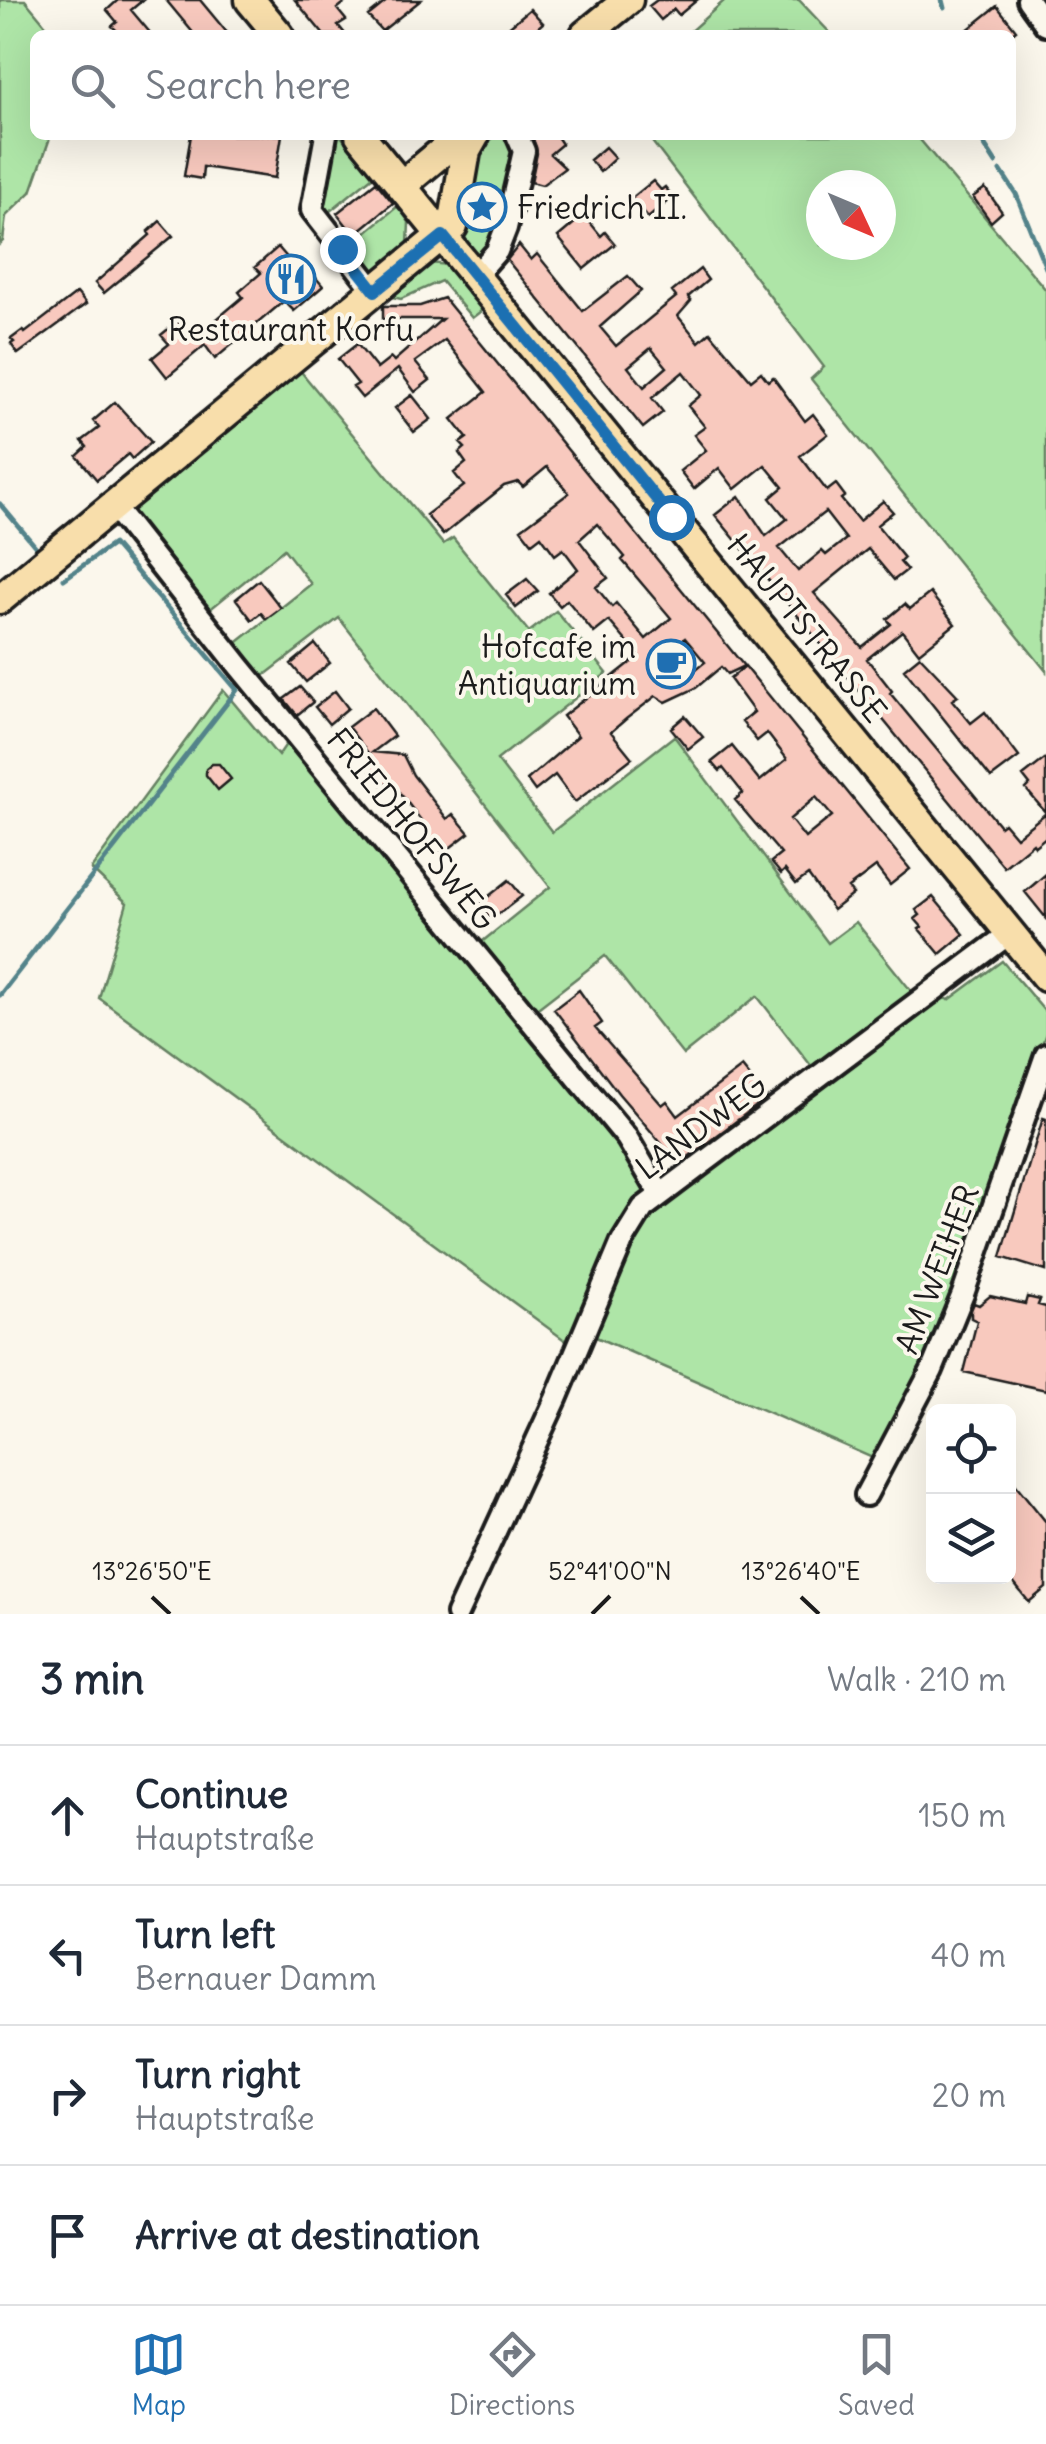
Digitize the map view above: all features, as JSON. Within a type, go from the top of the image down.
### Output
[{"type":"main road","points":[[250,0],[274,30]]},
{"type":"main road","points":[[591,30],[628,0]]},
{"type":"main road","name":"HAUPTSTRASSE","points":[[364,140],[1046,977]]},
{"type":"main road","points":[[408,193],[457,140]]},
{"type":"main road","points":[[0,598],[454,226],[466,151],[472,140]]},
{"type":"main road","points":[[408,193],[439,199],[460,184]]},
{"type":"street","points":[[1028,0],[1046,25]]},
{"type":"street","points":[[325,140],[312,210],[375,291]]},
{"type":"street","points":[[476,276],[497,251],[506,228],[524,151],[519,140]]},
{"type":"street","name":"FRIEDHOFSWEG","points":[[112,506],[626,1138],[660,1194]]},
{"type":"street","name":"LANDWEG","points":[[456,1614],[556,1399],[622,1242],[644,1208],[1010,933]]},
{"type":"street","name":"AM WEIHER","points":[[866,1495],[932,1370],[1042,1080],[1046,1055]]},
{"type":"green space","points":[[0,0],[25,0],[50,30],[30,30],[30,140],[49,140],[31,192],[6,216],[0,244]]},
{"type":"green space","points":[[725,0],[799,0],[827,30],[692,30]]},
{"type":"green space","points":[[329,140],[344,140],[373,176],[324,216],[317,207]]},
{"type":"green space","points":[[479,140],[516,140],[520,147],[502,236],[477,261],[467,244],[462,223]]},
{"type":"green space","points":[[651,140],[920,140],[1046,290],[1046,671],[811,379],[824,367]]},
{"type":"green space","points":[[398,206],[409,222],[408,245],[379,272],[371,271],[350,245]]},
{"type":"green space","points":[[430,263],[448,265],[485,308],[472,318],[441,281],[401,299],[383,295]]},
{"type":"green space","points":[[298,368],[443,544],[453,538],[529,632],[556,611],[607,673],[497,760],[552,832],[674,736],[828,943],[856,922],[916,997],[816,1072],[757,996],[683,1055],[605,956],[534,1011],[478,945],[550,887],[339,618],[261,678],[234,645],[311,584],[284,549],[203,615],[124,511]]},
{"type":"green space","points":[[223,690],[278,756],[291,737],[625,1139],[658,1193],[570,1344],[99,998],[127,903],[91,869]]},
{"type":"green space","points":[[1002,961],[1046,1013],[1046,1033],[936,1349],[877,1460],[589,1334],[630,1242],[660,1194],[935,994],[949,1000]]},
{"type":"building","points":[[118,0],[143,0],[131,10],[148,30],[116,30],[112,26],[117,22],[107,10]]},
{"type":"building","points":[[166,0],[200,0],[225,30],[191,30]]},
{"type":"building","points":[[295,0],[348,0],[337,9],[346,20],[338,25],[342,30],[320,30]]},
{"type":"building","points":[[388,0],[421,0],[383,30],[368,16]]},
{"type":"building","points":[[657,0],[697,0],[679,15],[674,9],[661,20],[649,6]]},
{"type":"building","points":[[997,6],[1016,30],[967,30]]},
{"type":"building","points":[[530,9],[543,23],[535,30],[505,30]]},
{"type":"building","points":[[190,140],[281,140],[275,178],[203,167],[202,179],[184,176]]},
{"type":"building","points":[[533,140],[559,140],[562,144],[550,154],[565,168],[542,185],[531,182],[537,153]]},
{"type":"building","points":[[605,147],[615,158],[600,172],[590,160]]},
{"type":"building","points":[[653,181],[673,197],[648,218],[632,198]]},
{"type":"building","points":[[376,182],[393,203],[354,235],[337,213]]},
{"type":"building","points":[[985,188],[1002,212],[991,222],[973,197]]},
{"type":"building","points":[[584,215],[601,236],[605,232],[615,244],[584,269],[558,237]]},
{"type":"building","points":[[160,221],[173,236],[104,293],[95,283],[150,235],[148,232]]},
{"type":"building","points":[[519,245],[531,260],[537,254],[583,311],[628,276],[641,291],[600,327],[616,346],[676,297],[672,292],[700,269],[708,280],[688,297],[691,301],[678,316],[699,342],[710,332],[751,380],[761,372],[768,381],[773,377],[805,421],[813,414],[828,434],[800,456],[827,491],[836,484],[845,496],[841,499],[859,521],[883,501],[893,512],[877,525],[904,558],[900,562],[907,570],[894,580],[868,549],[814,593],[862,647],[891,624],[887,619],[905,604],[910,609],[930,593],[955,624],[919,653],[902,631],[867,659],[890,693],[1000,826],[1004,823],[1016,837],[1046,813],[1046,837],[1004,867],[715,515],[739,496],[766,536],[787,519],[770,498],[783,487],[765,465],[735,489],[719,468],[694,489],[680,471],[706,450],[694,435],[705,427],[688,406],[701,395],[683,372],[652,398],[663,412],[643,428],[507,260]],"holes":[[[651,348],[667,367],[644,387],[628,367]],[[825,512],[846,539],[826,555],[822,551],[798,571],[779,548]]]},
{"type":"building","points":[[278,247],[303,276],[310,271],[323,286],[294,311],[284,301],[215,359],[205,345],[167,377],[152,358],[169,344],[161,335],[178,321],[185,330],[191,326],[198,335],[243,297],[239,292],[261,273],[255,267]]},
{"type":"building","points":[[77,293],[86,304],[18,354],[11,339],[23,330],[25,333]]},
{"type":"building","points":[[444,298],[744,666],[727,674],[721,667],[696,688],[666,702],[656,696],[626,719],[611,732],[632,758],[575,802],[555,775],[535,791],[527,780],[578,736],[563,716],[639,656],[609,621],[594,633],[567,600],[560,606],[549,593],[578,569],[563,549],[555,555],[541,536],[532,543],[521,529],[569,493],[547,467],[523,487],[518,482],[504,486],[443,535],[426,515],[464,486],[454,473],[466,463],[459,453],[465,448],[460,443],[467,438],[452,419],[486,392],[445,340],[415,362],[430,380],[415,392],[398,369],[362,398],[353,387],[358,384],[338,359],[357,344],[377,369],[391,358],[394,361],[442,319],[383,319],[383,306],[420,306]],"holes":[[[597,524],[671,618],[646,639],[616,603],[612,607],[596,587],[608,578],[579,540]],[[685,638],[705,662],[686,677],[666,653]]]},
{"type":"building","points":[[412,395],[431,419],[414,432],[395,408]]},
{"type":"building","points":[[115,402],[151,442],[132,459],[128,454],[97,480],[77,456],[87,447],[82,441],[99,428],[93,421]]},
{"type":"building","points":[[527,579],[538,591],[516,608],[506,595]]},
{"type":"building","points":[[259,580],[281,608],[266,619],[261,613],[252,620],[236,599]]},
{"type":"building","points":[[315,644],[330,663],[306,682],[291,664]]},
{"type":"building","points":[[920,656],[958,696],[952,700],[971,723],[985,712],[1019,757],[991,778],[904,669]]},
{"type":"building","points":[[745,666],[910,869],[890,885],[876,867],[848,888],[853,894],[833,910],[808,875],[796,884],[785,870],[781,874],[771,862],[781,854],[735,800],[743,793],[723,768],[720,771],[712,762],[732,746],[760,781],[787,759],[767,733],[757,741],[742,722],[754,712],[730,679]],"holes":[[[816,797],[832,816],[805,838],[790,819]]]},
{"type":"building","points":[[300,687],[313,702],[297,715],[284,699]]},
{"type":"building","points":[[335,691],[348,708],[329,724],[315,707]]},
{"type":"building","points":[[373,708],[394,736],[373,752],[403,755],[413,775],[447,819],[453,814],[469,833],[442,854],[390,780],[383,786],[368,767],[375,762],[348,727]]},
{"type":"building","points":[[685,716],[703,737],[688,749],[671,728]]},
{"type":"building","points":[[1046,758],[1046,813],[1026,789],[1030,785],[1023,776]]},
{"type":"building","points":[[212,764],[219,764],[231,779],[218,790],[206,775]]},
{"type":"building","points":[[1046,874],[1046,918],[1025,892]]},
{"type":"building","points":[[509,880],[522,896],[491,920],[479,904]]},
{"type":"building","points":[[933,897],[964,934],[940,954],[915,919],[920,915],[916,910]]},
{"type":"building","points":[[579,990],[602,1023],[595,1028],[662,1105],[667,1101],[678,1116],[742,1067],[767,1098],[679,1164],[554,1009]]},
{"type":"building","points":[[1043,1118],[1046,1119],[1046,1271],[1001,1257]]},
{"type":"building","points":[[990,1296],[1025,1304],[1027,1297],[1040,1300],[1038,1305],[1046,1307],[1046,1390],[964,1372],[977,1321],[971,1318],[971,1310],[974,1303],[979,1305]]},
{"type":"building","points":[[1016,1485],[1046,1522],[1046,1588],[1029,1602],[1014,1584]]},
{"type":"waterway","points":[[942,0],[944,8]]},
{"type":"waterway","points":[[981,140],[996,163]]},
{"type":"waterway","points":[[1001,171],[1016,194],[1046,268]]},
{"type":"waterway","points":[[0,504],[35,546]]},
{"type":"waterway","points":[[0,995],[237,690],[113,544],[64,579]]},
{"type":"place","name":"Friedrich II.","points":[[482,207]]},
{"type":"place","name":"Restaurant Korfu","points":[[291,279]]},
{"type":"place","name":"Hofcafe im Antiquarium","points":[[671,664]]},
{"type":"route","points":[[342,249],[375,291],[443,236],[671,517]]}]
